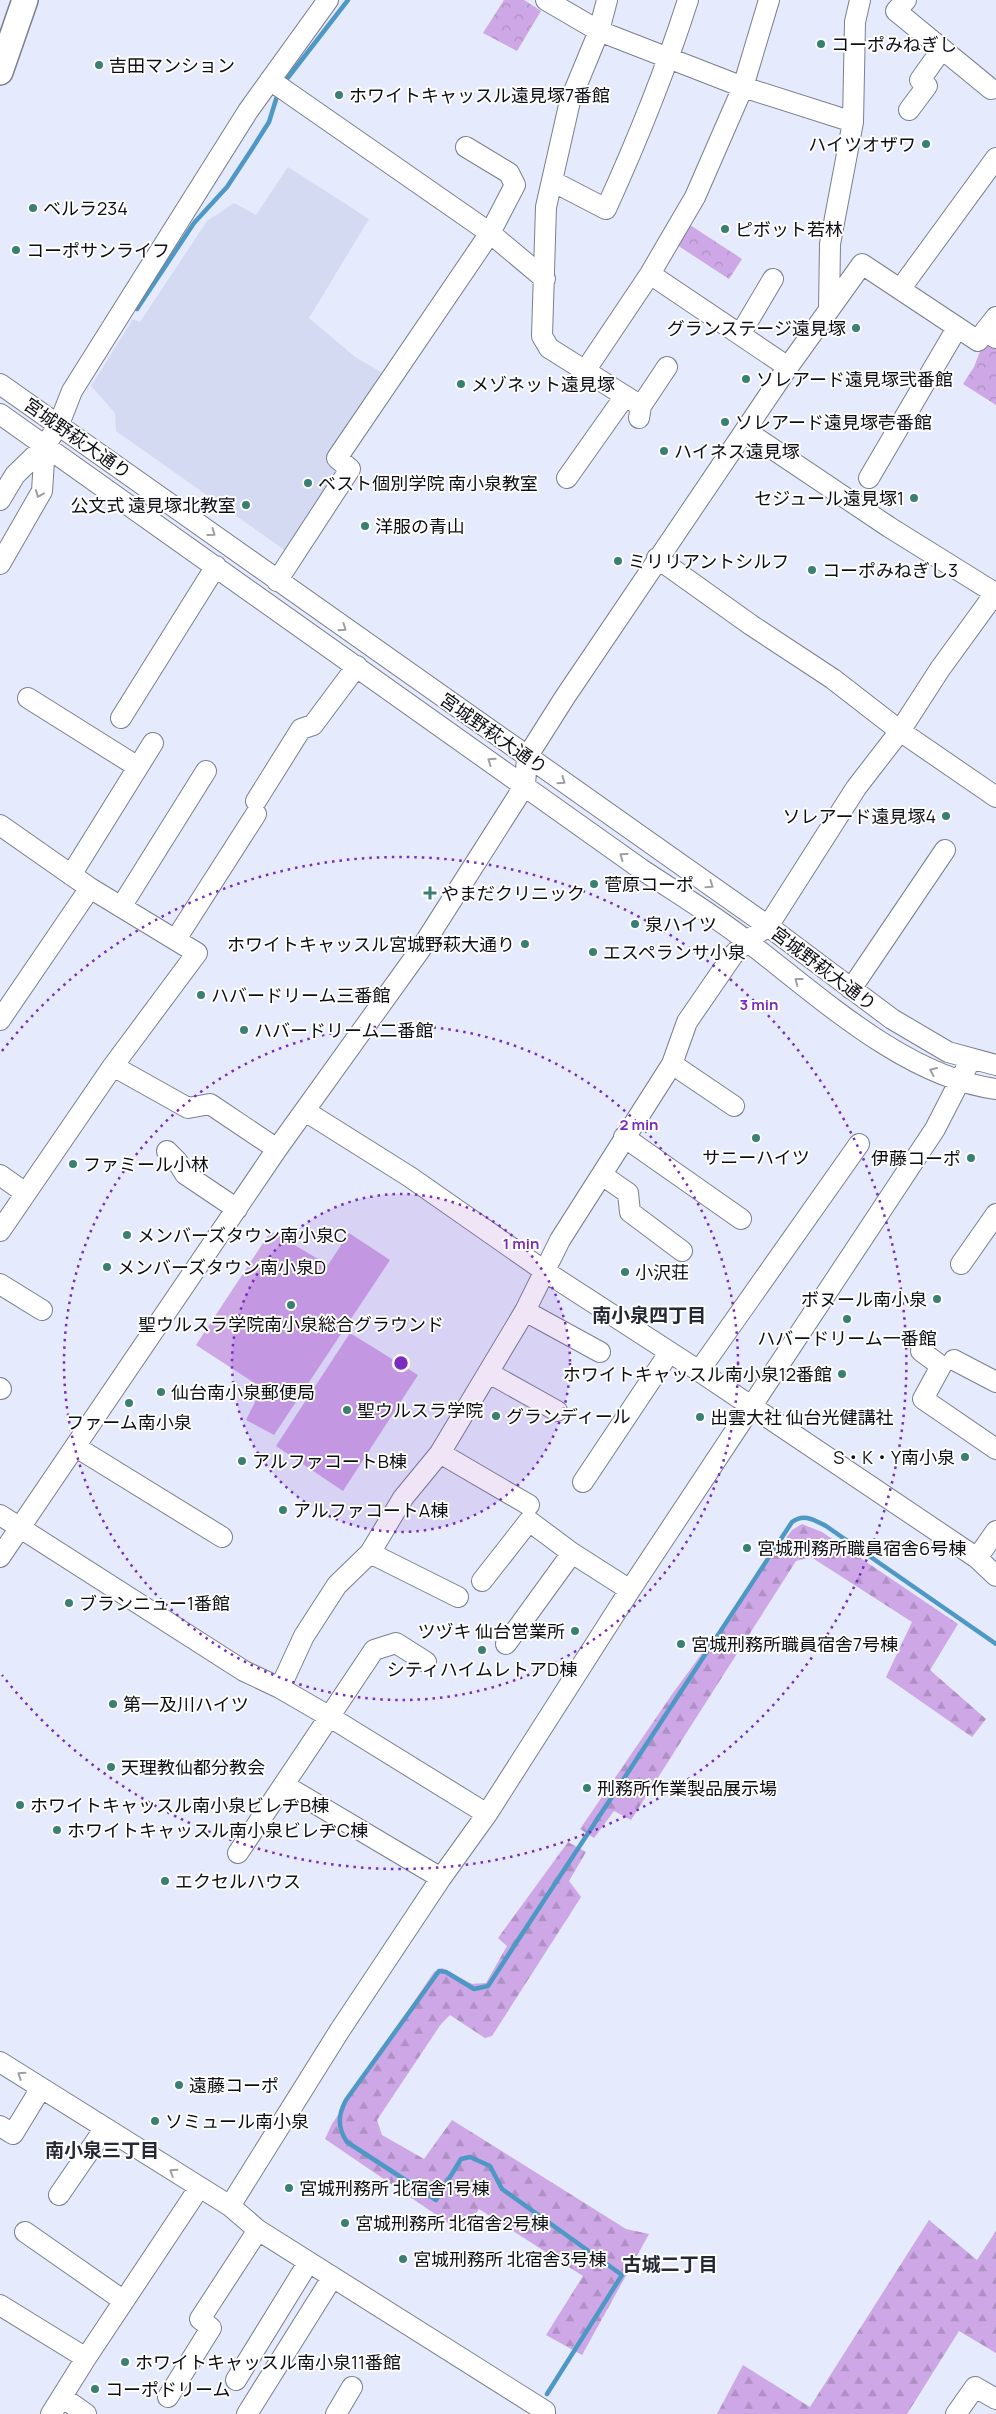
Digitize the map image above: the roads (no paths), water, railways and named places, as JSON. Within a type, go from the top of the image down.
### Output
[{"type":"main road","points":[[0,72],[19,2]]},
{"type":"street","points":[[0,500],[15,475],[45,446],[59,424],[72,391],[248,111],[278,85],[328,0]]},
{"type":"street","points":[[546,0],[599,31],[669,60],[743,87],[853,122]]},
{"type":"street","points":[[607,0],[599,31],[570,101],[546,207],[542,336],[549,348],[635,407]]},
{"type":"street","points":[[552,181],[606,209],[669,60],[688,0]]},
{"type":"street","points":[[584,371],[650,274],[695,197],[743,87],[769,0]]},
{"type":"street","points":[[829,309],[830,244],[853,122],[855,22],[860,0]]},
{"type":"street","points":[[906,0],[896,11],[991,88]]},
{"type":"street","points":[[909,110],[927,86],[920,80],[942,49]]},
{"type":"street","points":[[278,85],[490,232],[545,280]]},
{"type":"street","points":[[277,581],[350,469],[337,458],[490,232],[515,185],[509,174],[466,147]]},
{"type":"street","points":[[901,288],[996,158]]},
{"type":"street","points":[[0,1557],[277,1149],[420,950],[525,785],[527,757],[658,558],[746,432],[788,366],[862,264],[901,288],[978,341],[992,329]]},
{"type":"street","points":[[650,274],[788,366]]},
{"type":"street","points":[[741,333],[773,279]]},
{"type":"street","points":[[869,478],[957,328]]},
{"type":"street","points":[[567,478],[635,407],[667,367]]},
{"type":"street","name":"宮城野萩大通り","points":[[0,384],[162,496],[277,581],[768,926],[892,1019],[948,1052],[996,1065]]},
{"type":"street","name":"宮城野萩大通り","points":[[0,414],[641,869],[747,941],[838,1011],[890,1047],[919,1065],[959,1082],[996,1089]]},
{"type":"street","points":[[280,1688],[304,1636],[337,1585],[370,1554],[403,1498],[440,1453],[489,1373],[524,1311],[543,1270],[672,1064],[687,1022],[733,955],[747,941],[768,926],[856,788],[900,731],[940,669],[996,593],[889,527],[746,432]]},
{"type":"street","points":[[0,564],[42,491],[45,446]]},
{"type":"street","points":[[658,558],[751,625],[833,679],[900,731],[996,797]]},
{"type":"street","points":[[121,718],[216,566]]},
{"type":"street","points":[[176,939],[256,808],[301,729],[313,725],[357,666]]},
{"type":"street","points":[[28,698],[138,767]]},
{"type":"street","points":[[71,875],[153,743]]},
{"type":"street","points":[[121,907],[206,771]]},
{"type":"street","points":[[0,825],[90,888],[197,953],[113,1066],[24,1192],[0,1231]]},
{"type":"street","points":[[851,989],[945,850]]},
{"type":"street","points":[[0,1020],[90,888]]},
{"type":"street","points":[[230,2206],[340,2030],[440,1878],[487,1814],[630,1590],[935,1129],[971,1059]]},
{"type":"street","points":[[672,1064],[734,1106]]},
{"type":"street","points":[[113,1066],[188,1108],[210,1104],[277,1149]]},
{"type":"street","points":[[305,1112],[410,1177],[543,1270],[699,1371],[977,1558],[996,1576]]},
{"type":"street","points":[[624,1138],[741,1220]]},
{"type":"street","points":[[699,1371],[860,1144]]},
{"type":"street","points":[[167,1151],[177,1161],[185,1174],[237,1209]]},
{"type":"street","points":[[0,1175],[24,1192]]},
{"type":"street","points":[[602,1175],[628,1193],[630,1212],[682,1251]]},
{"type":"street","points":[[961,1264],[996,1214]]},
{"type":"street","points":[[0,1284],[42,1310]]},
{"type":"street","points":[[524,1311],[600,1352]]},
{"type":"street","points":[[921,1351],[941,1366],[922,1399],[996,1449]]},
{"type":"street","points":[[583,1482],[669,1353]]},
{"type":"street","points":[[954,1360],[996,1382]]},
{"type":"street","points":[[489,1373],[557,1411]]},
{"type":"street","points":[[76,1447],[222,1537]]},
{"type":"street","points":[[440,1453],[530,1505]]},
{"type":"street","points":[[0,1514],[244,1671],[280,1688],[330,1717],[487,1814]]},
{"type":"street","points":[[482,1581],[529,1521],[572,1553],[630,1590]]},
{"type":"street","points":[[977,1558],[996,1531]]},
{"type":"street","points":[[506,1644],[572,1553]]},
{"type":"street","points":[[370,1554],[458,1597]]},
{"type":"street","points":[[238,1853],[374,1650],[396,1643],[426,1662]]},
{"type":"street","points":[[284,1785],[440,1878]]},
{"type":"street","points":[[0,2062],[230,2206],[258,2230],[545,2411],[545,2414]]},
{"type":"street","points":[[0,2126],[13,2134],[41,2088]]},
{"type":"street","points":[[59,2195],[105,2128]]},
{"type":"street","points":[[86,2414],[57,2406],[86,2358],[199,2188]]},
{"type":"street","points":[[168,2397],[211,2328],[200,2319],[258,2230]]},
{"type":"street","points":[[25,2232],[124,2301]]},
{"type":"street","points":[[236,2380],[308,2262]]},
{"type":"street","points":[[248,2414],[332,2278]]},
{"type":"street","points":[[0,2305],[86,2358]]},
{"type":"street","points":[[956,2414],[974,2386],[996,2399]]},
{"type":"street","points":[[336,2414],[352,2387]]},
{"type":"waterway","points":[[283,84],[348,0]]},
{"type":"waterway","points":[[137,309],[194,223],[227,187],[252,149],[269,122],[278,93]]},
{"type":"waterway","points":[[547,2394],[622,2275],[502,2189],[490,2166],[470,2157],[461,2159],[436,2200],[347,2142],[340,2126],[341,2111],[346,2100],[439,1971],[446,1972],[474,1989],[488,1986],[792,1522],[796,1519],[805,1518],[826,1526],[996,1644]]},
{"type":"place","name":"コーポみねぎし","points":[[821,44]]},
{"type":"place","name":"吉田マンション","points":[[99,65]]},
{"type":"place","name":"ホワイトキャッスル遠見塚7番館","points":[[339,95]]},
{"type":"place","name":"ハイツオザワ","points":[[926,144]]},
{"type":"place","name":"ベルラ234","points":[[33,208]]},
{"type":"place","name":"ピボット若林","points":[[725,229]]},
{"type":"place","name":"コーポサンライフ","points":[[16,250]]},
{"type":"place","name":"グランステージ遠見塚","points":[[856,328]]},
{"type":"place","name":"ソレアード遠見塚弐番館","points":[[746,379]]},
{"type":"place","name":"メゾネット遠見塚","points":[[461,384]]},
{"type":"place","name":"ソレアード遠見塚壱番館","points":[[725,422]]},
{"type":"place","name":"ハイネス遠見塚","points":[[664,451]]},
{"type":"place","name":"ベスト個別学院 南小泉教室","points":[[308,483]]},
{"type":"place","name":"セジュール遠見塚1","points":[[914,498]]},
{"type":"place","name":"公文式 遠見塚北教室","points":[[246,505]]},
{"type":"place","name":"洋服の青山","points":[[365,526]]},
{"type":"place","name":"ミリリアントシルフ","points":[[618,561]]},
{"type":"place","name":"コーポみねぎし3","points":[[812,570]]},
{"type":"place","name":"ソレアード遠見塚4","points":[[946,816]]},
{"type":"place","name":"菅原コーポ","points":[[594,884]]},
{"type":"place","name":"やまだクリニック","points":[[430,893]]},
{"type":"place","name":"泉ハイツ","points":[[635,924]]},
{"type":"place","name":"ホワイトキャッスル宮城野萩大通り","points":[[525,944]]},
{"type":"place","name":"エスペランサ小泉","points":[[593,952]]},
{"type":"place","name":"ハバードリーム三番館","points":[[201,995]]},
{"type":"place","name":"ハバードリーム二番館","points":[[244,1030]]},
{"type":"place","name":"サニーハイツ","points":[[756,1138]]},
{"type":"place","name":"伊藤コーポ","points":[[971,1158]]},
{"type":"place","name":"ファミール小林","points":[[73,1164]]},
{"type":"place","name":"メンバーズタウン南小泉C","points":[[127,1235]]},
{"type":"place","name":"メンバーズタウン南小泉D","points":[[107,1267]]},
{"type":"place","name":"小沢荘","points":[[625,1272]]},
{"type":"place","name":"ボヌール南小泉","points":[[937,1299]]},
{"type":"place","name":"聖ウルスラ学院南小泉総合グラウンド","points":[[291,1305]]},
{"type":"place","name":"ハバードリーム一番館","points":[[847,1319]]},
{"type":"place","name":"ホワイトキャッスル南小泉12番館","points":[[842,1374]]},
{"type":"place","name":"仙台南小泉郵便局","points":[[161,1392]]},
{"type":"place","name":"ファーム南小泉","points":[[129,1403]]},
{"type":"place","name":"聖ウルスラ学院","points":[[347,1410]]},
{"type":"place","name":"グランディール","points":[[496,1416]]},
{"type":"place","name":"出雲大社 仙台光健講社","points":[[700,1417]]},
{"type":"place","name":"S・K・Y南小泉","points":[[965,1457]]},
{"type":"place","name":"アルファコートB棟","points":[[242,1461]]},
{"type":"place","name":"アルファコートA棟","points":[[283,1510]]},
{"type":"place","name":"宮城刑務所職員宿舎6号棟","points":[[747,1548]]},
{"type":"place","name":"ブランニュー1番館","points":[[69,1603]]},
{"type":"place","name":"ツヅキ 仙台営業所","points":[[575,1631]]},
{"type":"place","name":"宮城刑務所職員宿舎7号棟","points":[[681,1644]]},
{"type":"place","name":"シティハイムレトアD棟","points":[[482,1650]]},
{"type":"place","name":"第一及川ハイツ","points":[[113,1704]]},
{"type":"place","name":"天理教仙都分教会","points":[[111,1767]]},
{"type":"place","name":"刑務所作業製品展示場","points":[[587,1788]]},
{"type":"place","name":"ホワイトキャッスル南小泉ビレヂB棟","points":[[20,1805]]},
{"type":"place","name":"ホワイトキャッスル南小泉ビレヂC棟","points":[[57,1830]]},
{"type":"place","name":"エクセルハウス","points":[[165,1881]]},
{"type":"place","name":"遠藤コーポ","points":[[179,2085]]},
{"type":"place","name":"ソミュール南小泉","points":[[155,2121]]},
{"type":"place","name":"宮城刑務所 北宿舎1号棟","points":[[289,2188]]},
{"type":"place","name":"宮城刑務所 北宿舎2号棟","points":[[345,2223]]},
{"type":"place","name":"宮城刑務所 北宿舎3号棟","points":[[403,2259]]},
{"type":"place","name":"ホワイトキャッスル南小泉11番館","points":[[125,2362]]},
{"type":"place","name":"コーポドリーム","points":[[95,2389]]},
{"type":"district","name":"南小泉四丁目","points":[[649,1315]]},
{"type":"district","name":"南小泉三丁目","points":[[102,2150]]},
{"type":"district","name":"古城二丁目","points":[[670,2264]]}]
